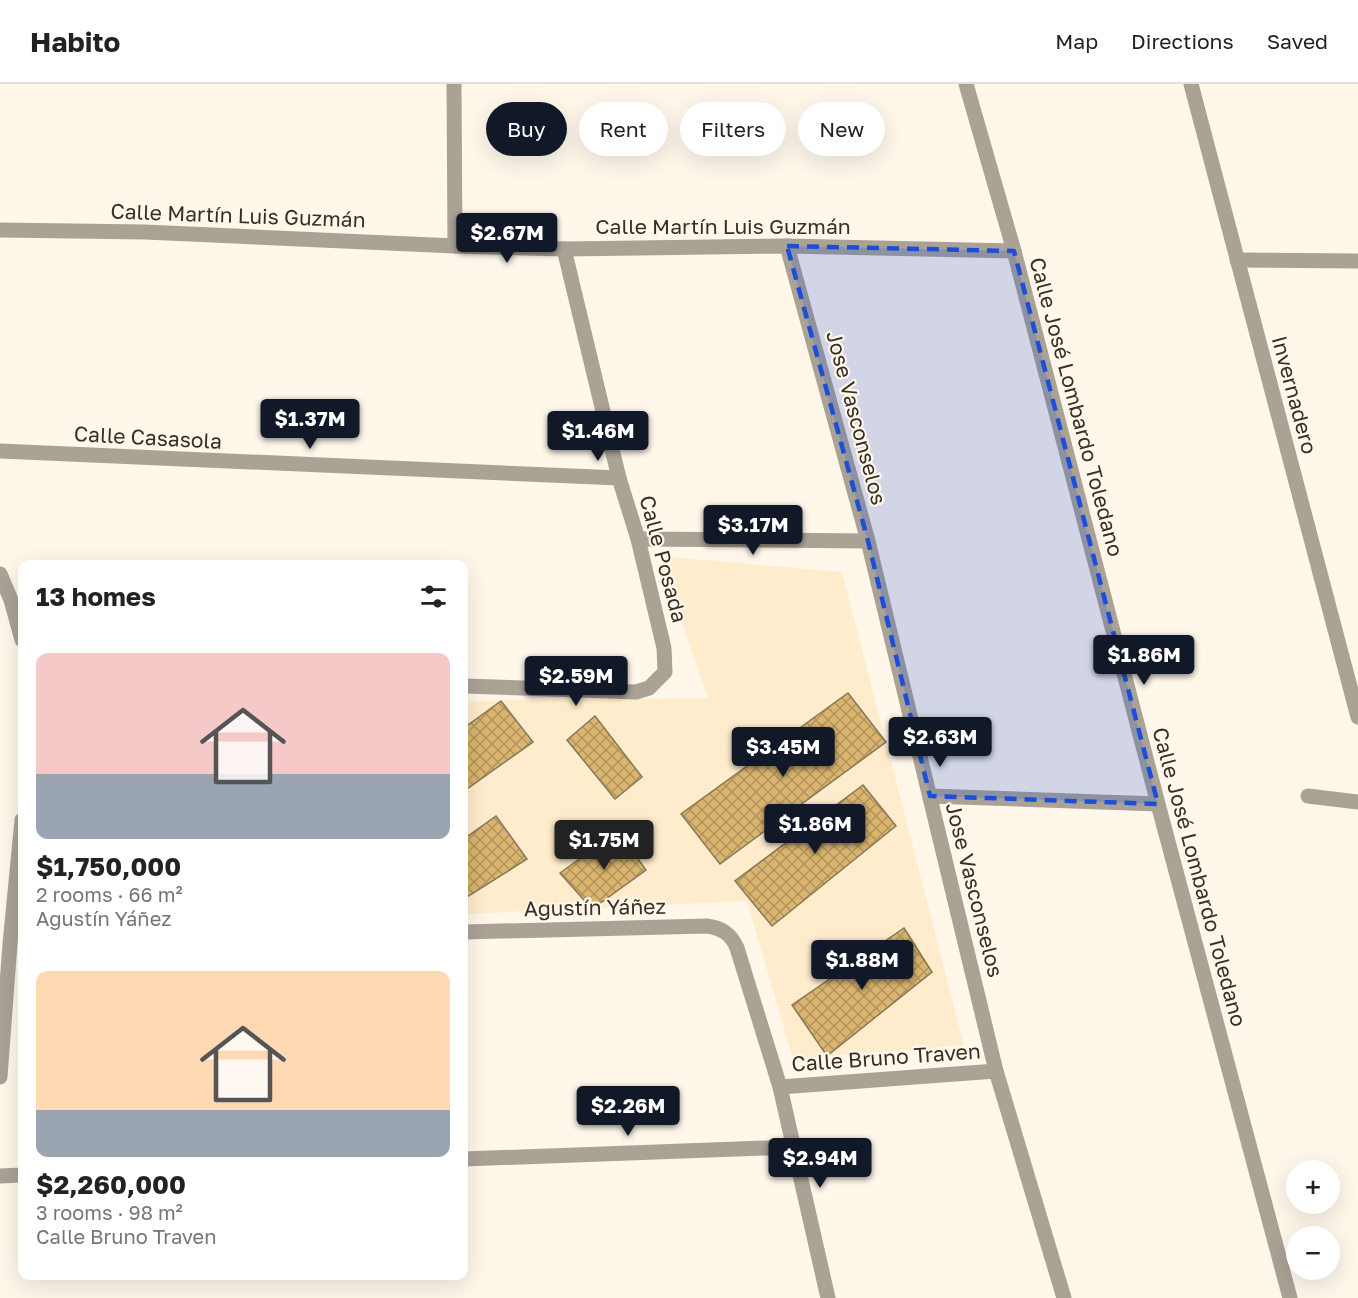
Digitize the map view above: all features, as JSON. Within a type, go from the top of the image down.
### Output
[{"type":"street","points":[[454,84],[455,246]]},
{"type":"street","name":"Calle José Lombardo Toledano","points":[[966,84],[1014,251],[1290,1298]]},
{"type":"street","name":"Invernadero","points":[[1191,84],[1358,717]]},
{"type":"street","name":"Calle Martín Luis Guzmán","points":[[0,230],[145,232],[564,249],[787,246],[1014,251]]},
{"type":"street","name":"Jose Vasconselos","points":[[787,246],[868,541],[996,1071],[1064,1298]]},
{"type":"street","name":"Calle Posada","points":[[468,686],[636,692],[649,688],[665,672],[664,648],[638,539],[619,478],[564,249]]},
{"type":"street","points":[[1237,260],[1358,261]]},
{"type":"street","name":"Calle Casasola","points":[[0,451],[619,478]]},
{"type":"street","points":[[638,539],[868,541]]},
{"type":"street","points":[[0,574],[18,625]]},
{"type":"street","points":[[930,796],[1158,804]]},
{"type":"street","points":[[1308,796],[1358,802]]},
{"type":"street","points":[[0,1077],[16,944],[18,903]]},
{"type":"street","name":"Agustín Yáñez","points":[[468,932],[716,927],[726,932],[734,940],[780,1087]]},
{"type":"street","name":"Calle Bruno Traven","points":[[780,1087],[996,1071]]},
{"type":"street","points":[[780,1087],[828,1298]]},
{"type":"street","points":[[468,1159],[793,1148]]},
{"type":"street","points":[[0,1176],[18,1175]]},
{"type":"highlighted area","points":[[787,246],[1014,251],[1158,804],[930,796],[868,541]]},
{"type":"shaded area","points":[[659,556],[842,572],[964,1045],[793,1059],[747,901],[468,914],[468,701],[708,698]]},
{"type":"building","points":[[848,693],[886,742],[720,864],[681,814]]},
{"type":"building","points":[[501,701],[533,742],[468,788],[468,725]]},
{"type":"building","points":[[595,716],[642,777],[615,799],[567,740]]},
{"type":"building","points":[[863,785],[896,826],[772,926],[735,881]]},
{"type":"building","points":[[496,816],[527,859],[468,896],[468,836]]},
{"type":"building","points":[[618,831],[646,870],[592,909],[560,873]]},
{"type":"building","points":[[904,928],[932,972],[827,1056],[792,1005]]}]
